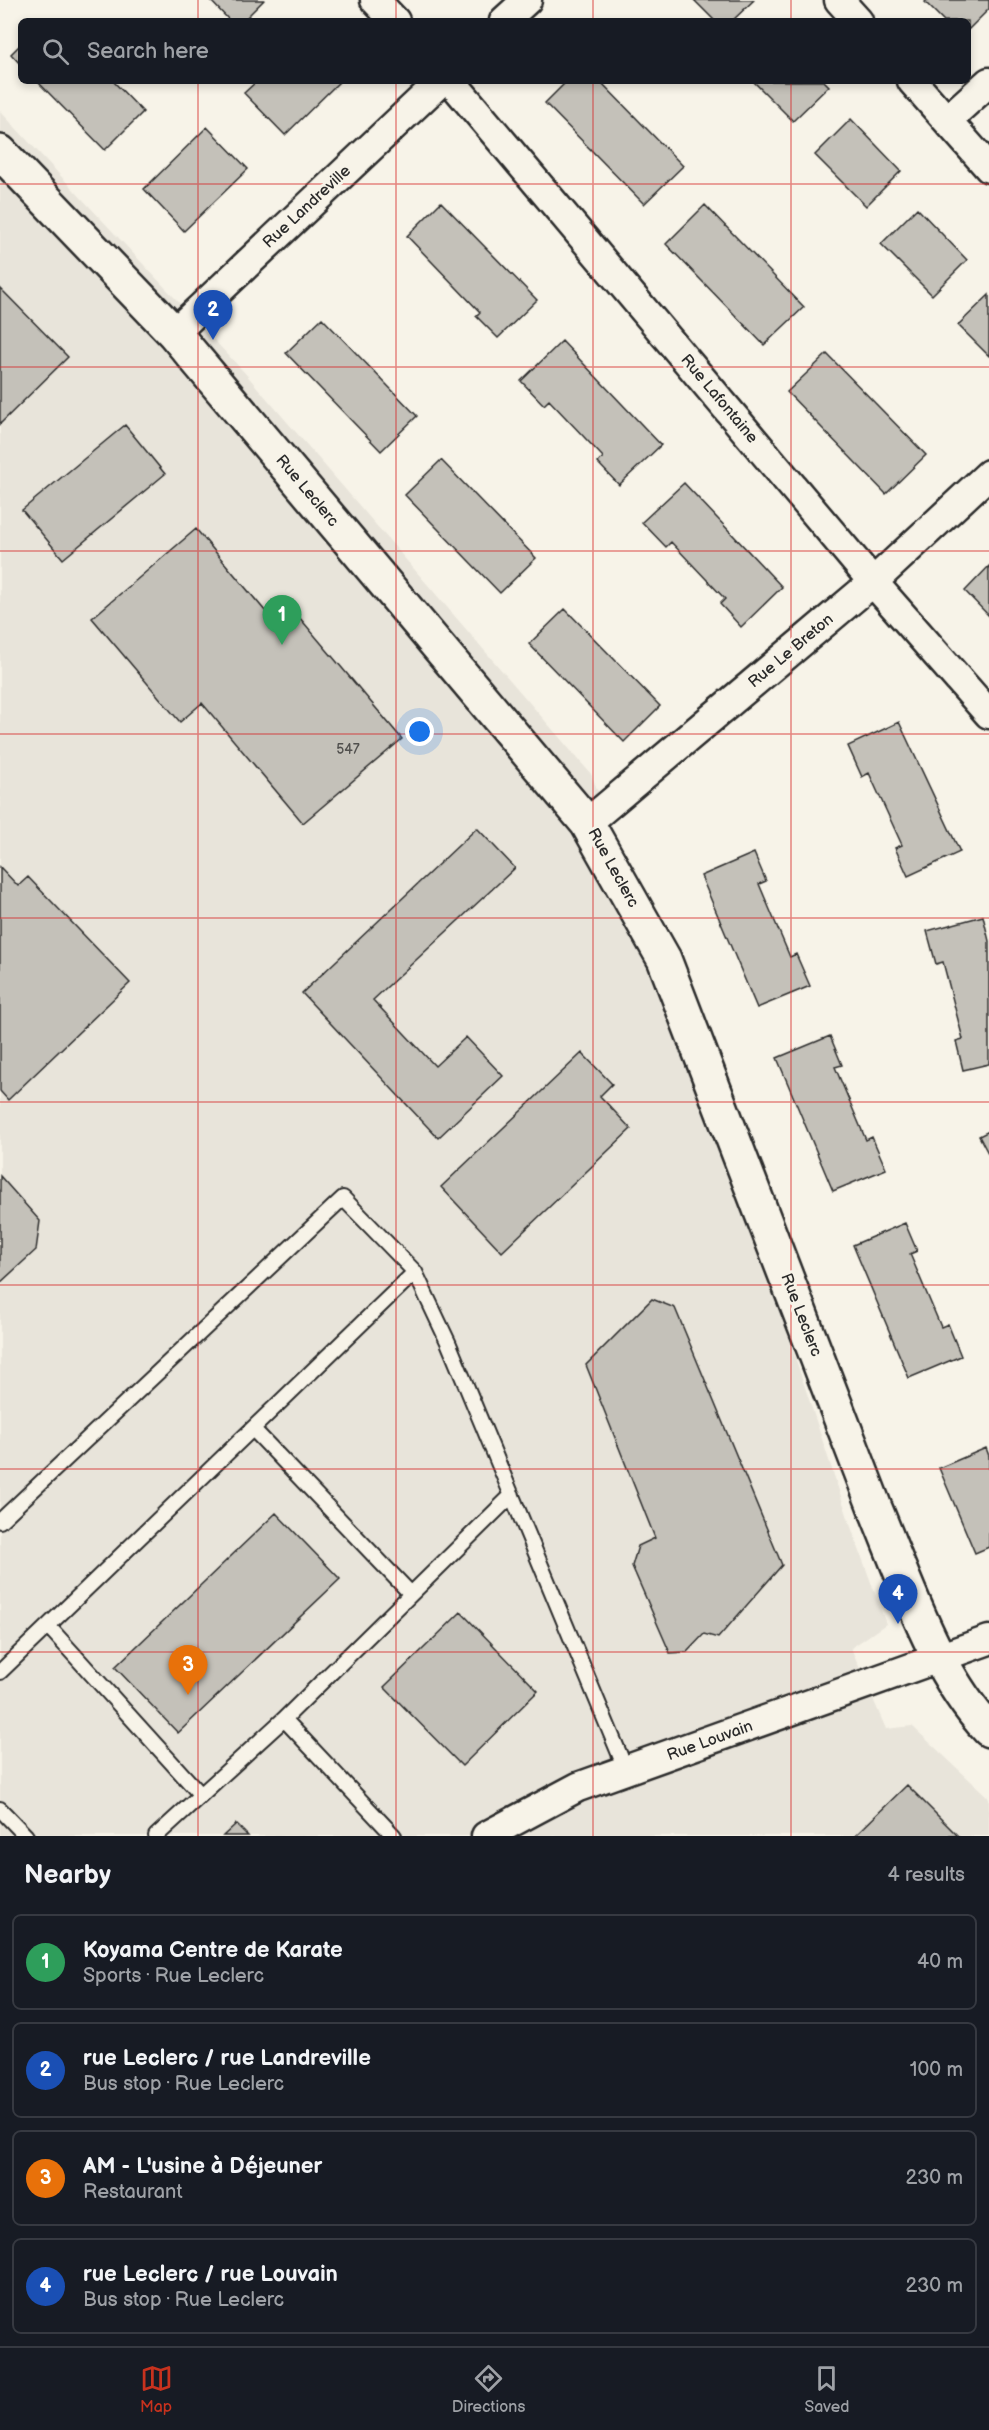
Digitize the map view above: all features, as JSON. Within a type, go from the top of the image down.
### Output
[{"type":"street","points":[[375,0],[392,18]]},
{"type":"street","points":[[507,18],[526,0]]},
{"type":"street","points":[[839,0],[855,18]]},
{"type":"street","points":[[947,120],[989,82]]},
{"type":"street","name":"Rue Landreville","points":[[174,333],[438,84]]},
{"type":"street","name":"Rue Lafontaine","points":[[454,84],[873,582],[989,714]]},
{"type":"street","points":[[915,84],[989,168]]},
{"type":"street","name":"Rue Leclerc","points":[[0,152],[174,333],[587,823],[664,959],[875,1508],[940,1658],[967,1704],[989,1730]]},
{"type":"street","name":"Rue Le Breton","points":[[587,823],[873,582],[989,474]]},
{"type":"street","points":[[940,1658],[989,1640]]},
{"type":"street","name":"Rue Louvain","points":[[486,1836],[578,1788],[940,1658]]},
{"type":"lane","points":[[0,1521],[343,1198],[415,1272],[448,1342],[626,1770]]},
{"type":"lane","points":[[0,1672],[415,1272]]},
{"type":"lane","points":[[253,1429],[411,1594]]},
{"type":"lane","points":[[156,1836],[284,1719],[512,1495]]},
{"type":"lane","points":[[48,1626],[201,1795]]},
{"type":"lane","points":[[284,1719],[394,1836]]},
{"type":"lane","points":[[0,1809],[26,1836]]},
{"type":"shaded area","points":[[0,111],[244,372],[591,774],[664,959],[851,1527],[886,1624],[851,1648],[886,1729],[912,1726],[989,1798],[989,1836],[0,1836]]},
{"type":"building","points":[[210,0],[264,0],[246,18],[227,18]]},
{"type":"building","points":[[694,0],[754,0],[735,18],[712,18]]},
{"type":"building","points":[[927,0],[989,0],[989,9],[971,27],[971,18],[941,18],[925,2]]},
{"type":"building","points":[[18,47],[18,62],[11,54]]},
{"type":"building","points":[[40,84],[116,84],[143,112],[105,150]]},
{"type":"building","points":[[254,84],[337,84],[285,135],[244,93]]},
{"type":"building","points":[[564,84],[603,84],[683,166],[644,204],[545,103]]},
{"type":"building","points":[[756,84],[827,84],[829,86],[793,121]]},
{"type":"building","points":[[851,119],[901,171],[866,206],[815,155]]},
{"type":"building","points":[[207,127],[248,169],[184,231],[144,189]]},
{"type":"building","points":[[441,202],[537,300],[498,338],[476,316],[480,312],[407,236]]},
{"type":"building","points":[[705,205],[804,307],[764,345],[666,244]]},
{"type":"building","points":[[917,208],[967,260],[932,295],[881,244]]},
{"type":"building","points":[[0,288],[68,357],[0,424]]},
{"type":"building","points":[[989,295],[989,356],[958,325]]},
{"type":"building","points":[[322,318],[417,416],[381,451],[286,353]]},
{"type":"building","points":[[562,341],[661,445],[619,485],[598,463],[603,457],[549,400],[544,405],[521,381]]},
{"type":"building","points":[[827,354],[926,455],[886,494],[787,392]]},
{"type":"building","points":[[125,425],[165,474],[63,559],[22,510]]},
{"type":"building","points":[[441,460],[536,558],[500,593],[405,495]]},
{"type":"building","points":[[684,483],[782,587],[741,627],[720,604],[725,599],[671,542],[666,547],[642,522]]},
{"type":"building","points":[[196,529],[282,631],[299,617],[402,739],[303,823],[202,703],[180,722],[92,618]]},
{"type":"building","points":[[989,566],[989,616],[965,591]]},
{"type":"building","points":[[565,609],[660,706],[624,742],[529,644]]},
{"type":"building","points":[[899,722],[960,852],[908,876],[895,848],[902,845],[869,773],[862,777],[848,746]]},
{"type":"building","points":[[477,828],[515,868],[373,1000],[435,1066],[466,1037],[503,1076],[438,1138],[302,993]]},
{"type":"building","points":[[754,853],[766,881],[759,884],[790,957],[796,954],[810,986],[757,1008],[701,876]]},
{"type":"building","points":[[0,867],[18,886],[28,877],[130,983],[8,1100],[0,1091]]},
{"type":"building","points":[[983,916],[989,941],[989,1064],[963,1070],[956,1041],[963,1039],[943,962],[936,964],[927,931]]},
{"type":"building","points":[[830,1036],[842,1065],[835,1067],[866,1140],[872,1137],[886,1169],[833,1191],[777,1058]]},
{"type":"building","points":[[582,1053],[612,1084],[600,1096],[631,1129],[502,1252],[441,1187]]},
{"type":"building","points":[[989,1131],[989,1155],[979,1136]]},
{"type":"building","points":[[0,1176],[40,1221],[36,1250],[0,1283]]},
{"type":"building","points":[[905,1223],[917,1251],[910,1254],[941,1327],[948,1324],[961,1356],[909,1378],[853,1245]]},
{"type":"building","points":[[652,1299],[675,1308],[782,1565],[718,1638],[704,1634],[687,1652],[670,1653],[632,1566],[638,1546],[655,1538],[586,1365]]},
{"type":"building","points":[[986,1448],[989,1456],[989,1547],[975,1553],[939,1468]]},
{"type":"building","points":[[276,1513],[340,1579],[178,1733],[115,1667]]},
{"type":"building","points":[[461,1612],[538,1691],[462,1766],[384,1687]]},
{"type":"building","points":[[907,1785],[958,1836],[855,1836]]},
{"type":"building","points":[[236,1824],[248,1836],[223,1836]]},
{"type":"place","name":"rue Leclerc / rue Landreville","points":[[213,340]]},
{"type":"place","name":"Koyama Centre de Karate","points":[[282,645]]},
{"type":"place","name":"rue Leclerc / rue Louvain","points":[[898,1624]]},
{"type":"place","name":"AM - L'usine à Déjeuner","points":[[188,1695]]}]
